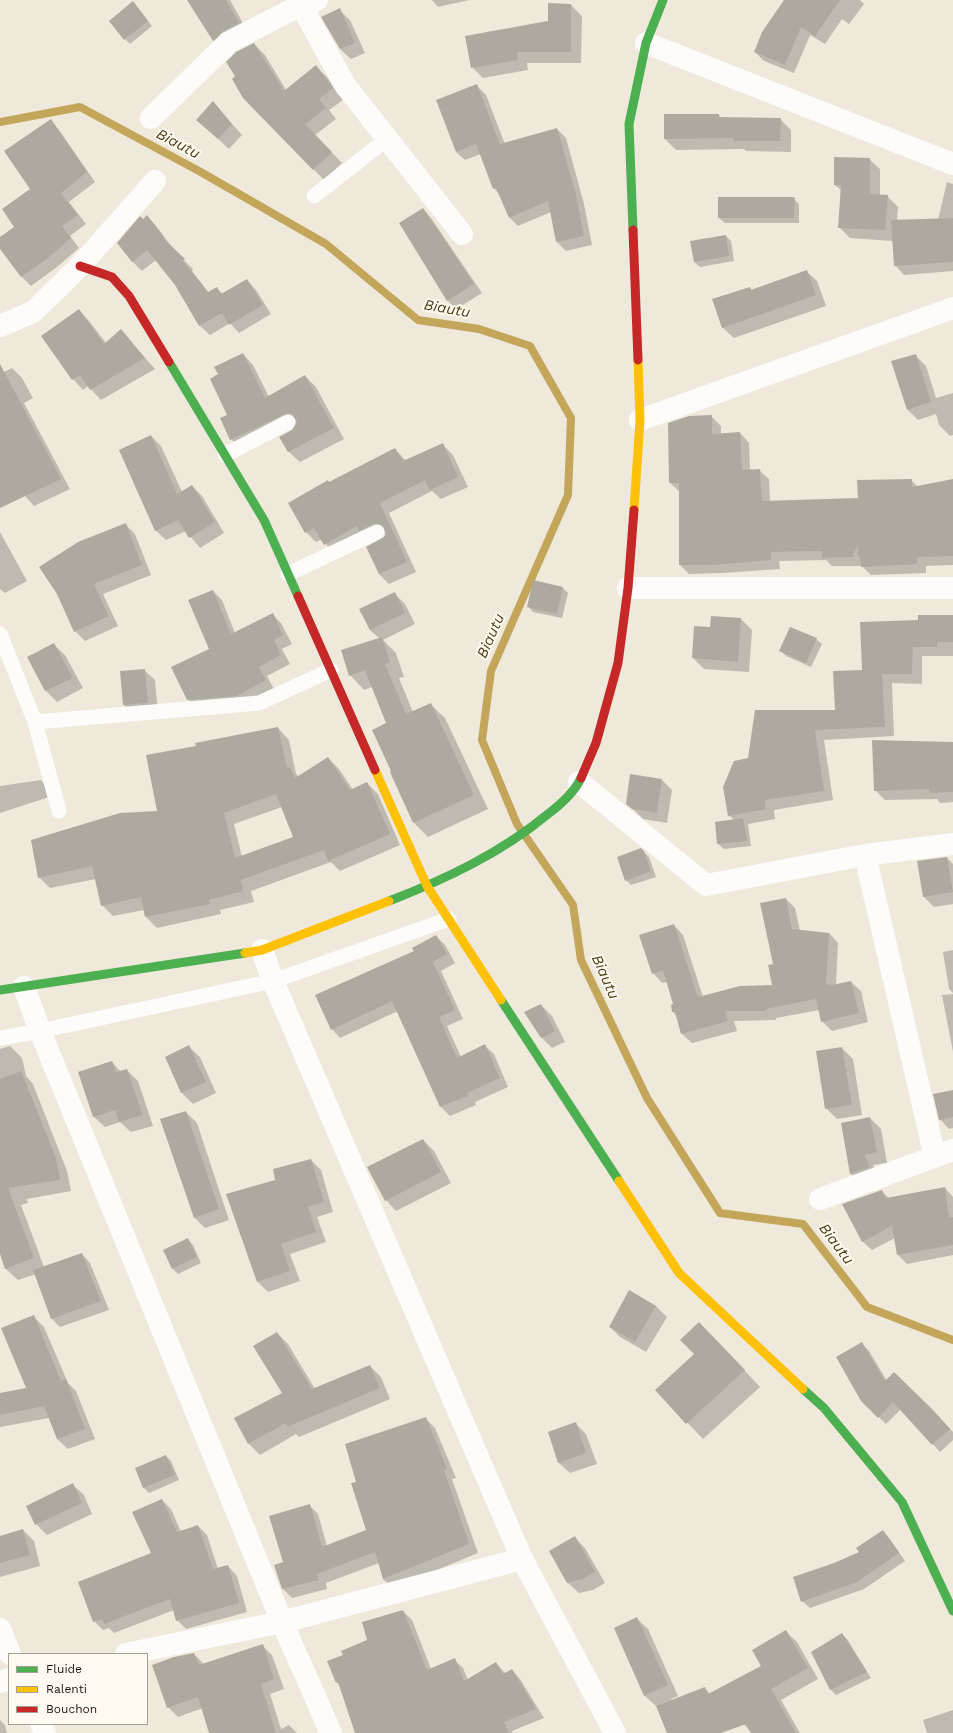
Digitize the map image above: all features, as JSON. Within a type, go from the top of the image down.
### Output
[{"type":"main road","points":[[0,990],[262,950],[427,886],[501,849],[539,822],[562,803],[579,782],[596,743],[618,663],[628,588],[640,420],[629,124],[646,43],[660,0]]},
{"type":"main road","points":[[80,266],[112,278],[129,296],[264,520],[427,886],[449,920],[679,1273],[824,1408],[902,1502],[953,1611]]},
{"type":"street","points":[[151,118],[229,42],[305,2],[345,85],[462,234]]},
{"type":"street","points":[[646,43],[953,164]]},
{"type":"street","points":[[0,326],[33,312],[80,266],[155,181]]},
{"type":"street","points":[[640,420],[953,308]]},
{"type":"street","points":[[628,588],[953,588]]},
{"type":"street","points":[[579,782],[706,884],[865,855],[953,844]]},
{"type":"street","points":[[820,1199],[944,1154],[865,855]]},
{"type":"street","points":[[262,950],[273,981],[522,1559],[615,1733]]},
{"type":"street","points":[[24,987],[40,1031],[282,1622],[331,1733]]},
{"type":"street","points":[[131,1653],[282,1622],[522,1559]]},
{"type":"street","points":[[0,1629],[10,1653]]},
{"type":"lane","points":[[314,196],[387,139]]},
{"type":"lane","points":[[225,455],[288,422]]},
{"type":"lane","points":[[288,574],[377,532]]},
{"type":"lane","points":[[0,634],[35,722],[59,811]]},
{"type":"lane","points":[[35,722],[259,703],[331,670]]},
{"type":"lane","points":[[0,1038],[40,1031],[273,981],[449,920]]},
{"type":"building","points":[[187,0],[226,0],[239,23],[223,31],[213,41]]},
{"type":"building","points":[[784,0],[840,0],[815,36],[801,27],[785,65],[754,52],[762,32]]},
{"type":"building","points":[[133,1],[148,21],[124,40],[109,21]]},
{"type":"building","points":[[548,3],[571,4],[571,52],[517,52],[518,60],[471,68],[465,36],[548,21]]},
{"type":"building","points":[[340,8],[355,43],[340,49],[321,17]]},
{"type":"building","points":[[254,43],[284,91],[316,65],[333,88],[319,99],[326,108],[305,124],[332,152],[313,170],[243,98],[232,79],[235,76],[226,62],[236,52]]},
{"type":"building","points":[[477,84],[500,144],[557,128],[576,194],[584,236],[556,242],[548,201],[509,218],[496,188],[493,189],[476,144],[456,152],[436,100]]},
{"type":"building","points":[[213,101],[232,124],[218,139],[196,120]]},
{"type":"building","points":[[664,114],[719,114],[719,117],[781,118],[780,141],[734,141],[734,138],[664,139]]},
{"type":"building","points":[[51,119],[87,172],[61,193],[78,215],[62,226],[71,238],[48,258],[21,277],[0,249],[0,237],[14,227],[2,209],[30,189],[4,151]]},
{"type":"building","points":[[834,157],[870,158],[870,194],[888,195],[885,230],[838,228],[841,185],[834,185]]},
{"type":"building","points":[[718,197],[793,197],[795,198],[794,218],[718,218]]},
{"type":"building","points":[[423,208],[474,284],[447,301],[399,223]]},
{"type":"building","points":[[147,215],[164,237],[163,238],[185,259],[183,261],[208,292],[217,287],[221,294],[247,279],[263,305],[229,325],[222,313],[199,326],[175,285],[147,250],[132,262],[117,243],[140,216],[143,219]]},
{"type":"building","points":[[953,218],[953,262],[894,266],[891,220]]},
{"type":"building","points":[[726,235],[729,256],[694,262],[690,241]]},
{"type":"building","points":[[807,270],[816,295],[722,328],[712,299],[750,287],[751,290]]},
{"type":"building","points":[[79,309],[104,344],[121,329],[145,358],[90,390],[80,375],[72,380],[41,336]]},
{"type":"building","points":[[243,353],[265,398],[305,375],[334,428],[288,452],[279,437],[292,430],[297,422],[293,415],[288,413],[230,440],[220,418],[227,415],[210,379],[218,374],[214,367]]},
{"type":"building","points":[[916,354],[931,402],[907,410],[891,361]]},
{"type":"building","points":[[0,364],[61,479],[0,508]]},
{"type":"building","points":[[712,415],[712,434],[740,432],[742,470],[760,469],[762,501],[858,498],[857,480],[912,479],[912,487],[953,479],[953,556],[917,557],[917,564],[861,567],[860,556],[858,557],[858,545],[852,557],[822,558],[822,551],[771,552],[771,560],[712,565],[679,565],[679,483],[669,483],[668,423],[689,416]]},
{"type":"building","points":[[151,435],[177,494],[192,485],[215,522],[189,538],[178,520],[155,531],[119,450]]},
{"type":"building","points":[[443,443],[458,477],[430,490],[425,480],[380,503],[407,562],[379,574],[366,547],[384,537],[386,532],[382,525],[374,524],[359,531],[357,526],[324,545],[314,528],[305,533],[288,503],[328,480],[329,482],[395,448],[403,461]]},
{"type":"building","points":[[126,523],[142,565],[94,584],[109,616],[74,632],[57,594],[39,567],[78,542]]},
{"type":"building","points":[[533,580],[563,587],[557,614],[527,607]]},
{"type":"building","points":[[213,590],[231,634],[273,613],[283,635],[274,640],[281,655],[259,667],[266,680],[237,696],[187,700],[171,667],[209,649],[188,600]]},
{"type":"building","points":[[395,592],[405,613],[370,630],[359,609]]},
{"type":"building","points":[[918,615],[953,615],[953,642],[937,642],[937,647],[913,647],[912,674],[882,674],[885,727],[815,730],[824,791],[765,800],[766,809],[728,816],[723,787],[734,761],[748,758],[755,710],[835,710],[833,671],[862,670],[860,622],[918,620]]},
{"type":"building","points":[[711,616],[741,618],[738,662],[692,658],[694,626],[710,627]]},
{"type":"building","points":[[790,627],[817,638],[806,663],[779,651]]},
{"type":"building","points":[[382,637],[390,662],[385,664],[406,714],[431,703],[474,795],[413,823],[372,730],[386,723],[365,670],[349,676],[341,650]]},
{"type":"building","points":[[54,643],[73,678],[45,691],[27,657]]},
{"type":"building","points":[[145,669],[148,703],[123,705],[120,671]]},
{"type":"building","points":[[278,727],[287,768],[290,767],[295,778],[328,757],[350,790],[367,782],[390,834],[328,861],[324,850],[241,880],[243,891],[209,900],[210,904],[145,917],[141,897],[101,906],[92,866],[38,878],[31,840],[120,813],[157,811],[146,755],[196,746],[195,743]],"holes":[[[276,794],[293,837],[235,858],[224,813]]]},
{"type":"building","points":[[872,740],[953,742],[953,792],[930,793],[929,789],[874,791]]},
{"type":"building","points":[[630,774],[662,779],[657,813],[632,809],[626,804]]},
{"type":"building","points":[[743,818],[747,841],[717,844],[715,822]]},
{"type":"building","points":[[641,848],[644,851],[651,871],[625,881],[617,857]]},
{"type":"building","points":[[947,857],[953,892],[923,897],[917,861]]},
{"type":"building","points":[[786,898],[792,929],[829,933],[826,984],[832,985],[851,981],[859,1013],[821,1022],[816,999],[766,1009],[766,1011],[725,1011],[728,1021],[681,1034],[675,1012],[672,1012],[671,1005],[673,1004],[663,970],[652,974],[639,935],[674,924],[698,997],[740,986],[772,985],[768,965],[773,964],[760,903]]},
{"type":"building","points":[[436,935],[447,954],[433,962],[455,1010],[439,1017],[457,1058],[485,1044],[500,1078],[467,1093],[468,1096],[440,1107],[392,1001],[331,1030],[315,995],[414,951],[412,948]]},
{"type":"building","points":[[541,1004],[555,1031],[541,1038],[524,1012]]},
{"type":"building","points":[[189,1045],[206,1082],[181,1093],[165,1057]]},
{"type":"building","points":[[842,1047],[852,1105],[825,1109],[816,1051]]},
{"type":"building","points":[[112,1061],[116,1072],[127,1069],[143,1115],[119,1122],[115,1110],[93,1117],[78,1072]]},
{"type":"building","points":[[21,1071],[56,1158],[60,1180],[8,1188],[34,1258],[5,1269],[0,1254],[0,1079]]},
{"type":"building","points":[[953,1090],[953,1117],[939,1120],[933,1094]]},
{"type":"building","points":[[186,1111],[219,1209],[194,1218],[160,1119]]},
{"type":"building","points":[[870,1117],[877,1152],[864,1155],[870,1167],[850,1174],[841,1123]]},
{"type":"building","points":[[423,1139],[441,1172],[385,1201],[367,1167]]},
{"type":"building","points":[[311,1159],[324,1202],[308,1207],[316,1232],[281,1244],[290,1271],[257,1282],[226,1194],[275,1180],[273,1169]]},
{"type":"building","points":[[945,1187],[949,1218],[953,1217],[953,1245],[897,1255],[892,1226],[862,1242],[842,1204],[882,1190],[886,1198]]},
{"type":"building","points":[[188,1238],[197,1257],[172,1269],[163,1250]]},
{"type":"building","points":[[82,1253],[101,1301],[51,1319],[33,1270]]},
{"type":"building","points":[[629,1290],[656,1306],[635,1342],[609,1327]]},
{"type":"building","points":[[34,1315],[61,1381],[66,1379],[85,1429],[57,1439],[44,1406],[0,1415],[0,1393],[26,1388],[1,1328]]},
{"type":"building","points":[[699,1322],[745,1370],[686,1424],[655,1390],[694,1354],[680,1340]]},
{"type":"building","points":[[277,1332],[312,1389],[370,1365],[380,1388],[287,1427],[286,1423],[248,1444],[234,1418],[282,1393],[253,1346]]},
{"type":"building","points":[[862,1342],[885,1381],[894,1372],[950,1429],[932,1445],[893,1402],[878,1418],[861,1401],[836,1357]]},
{"type":"building","points":[[426,1417],[447,1469],[444,1470],[469,1544],[383,1579],[375,1552],[317,1574],[319,1580],[282,1589],[274,1565],[283,1562],[269,1516],[310,1504],[322,1547],[366,1530],[351,1483],[356,1482],[345,1444]]},
{"type":"building","points":[[576,1422],[586,1453],[558,1463],[548,1432]]},
{"type":"building","points":[[166,1455],[175,1475],[143,1488],[135,1468]]},
{"type":"building","points":[[73,1483],[82,1503],[35,1525],[26,1506]]},
{"type":"building","points":[[162,1499],[177,1532],[198,1525],[213,1569],[228,1565],[239,1603],[176,1621],[170,1599],[104,1624],[102,1619],[93,1622],[78,1582],[151,1553],[132,1512]]},
{"type":"building","points":[[23,1529],[30,1555],[0,1563],[0,1536]]},
{"type":"building","points":[[883,1530],[899,1553],[857,1582],[801,1602],[793,1577],[834,1563],[859,1552],[856,1548]]},
{"type":"building","points":[[575,1536],[595,1572],[582,1579],[567,1583],[549,1551]]},
{"type":"building","points":[[403,1610],[427,1670],[455,1658],[464,1681],[496,1662],[503,1674],[512,1669],[536,1709],[504,1722],[509,1733],[355,1733],[338,1682],[336,1683],[327,1661],[343,1655],[341,1651],[367,1640],[362,1622]]},
{"type":"building","points":[[637,1617],[668,1685],[644,1696],[614,1628]]},
{"type":"building","points":[[786,1630],[808,1668],[771,1689],[796,1733],[751,1733],[746,1724],[721,1733],[667,1733],[656,1706],[705,1687],[708,1694],[761,1666],[752,1650]]},
{"type":"building","points":[[842,1633],[867,1672],[830,1690],[811,1652]]},
{"type":"building","points":[[263,1644],[274,1679],[261,1684],[276,1733],[209,1733],[198,1697],[167,1708],[152,1665],[174,1657],[194,1653],[199,1665]]},
{"type":"waterway","name":"Biautu","points":[[0,122],[80,107],[199,171],[326,244],[418,320],[479,329],[530,346],[571,418],[568,495],[491,671],[482,740],[517,824],[573,905],[581,960],[647,1098],[720,1213],[803,1224],[867,1307],[953,1340]]},
{"type":"traffic: fast","points":[[633,230],[629,124],[646,43],[663,0]]},
{"type":"traffic: fast","points":[[169,362],[264,520],[298,596]]},
{"type":"traffic: fast","points":[[389,901],[452,874],[511,841],[562,803],[575,789],[581,778]]},
{"type":"traffic: fast","points":[[0,990],[245,953]]},
{"type":"traffic: fast","points":[[501,1000],[619,1181]]},
{"type":"traffic: fast","points":[[803,1389],[824,1408],[902,1502],[953,1611]]},
{"type":"traffic: slow","points":[[634,510],[640,420],[638,360]]},
{"type":"traffic: slow","points":[[375,770],[427,886],[501,1000]]},
{"type":"traffic: slow","points":[[245,953],[262,950],[389,901]]},
{"type":"traffic: slow","points":[[619,1181],[679,1273],[803,1389]]},
{"type":"traffic: jam","points":[[633,230],[638,360]]},
{"type":"traffic: jam","points":[[80,266],[112,277],[129,296],[169,362]]},
{"type":"traffic: jam","points":[[581,778],[596,743],[618,663],[628,588],[634,510]]},
{"type":"traffic: jam","points":[[298,596],[375,770]]}]
